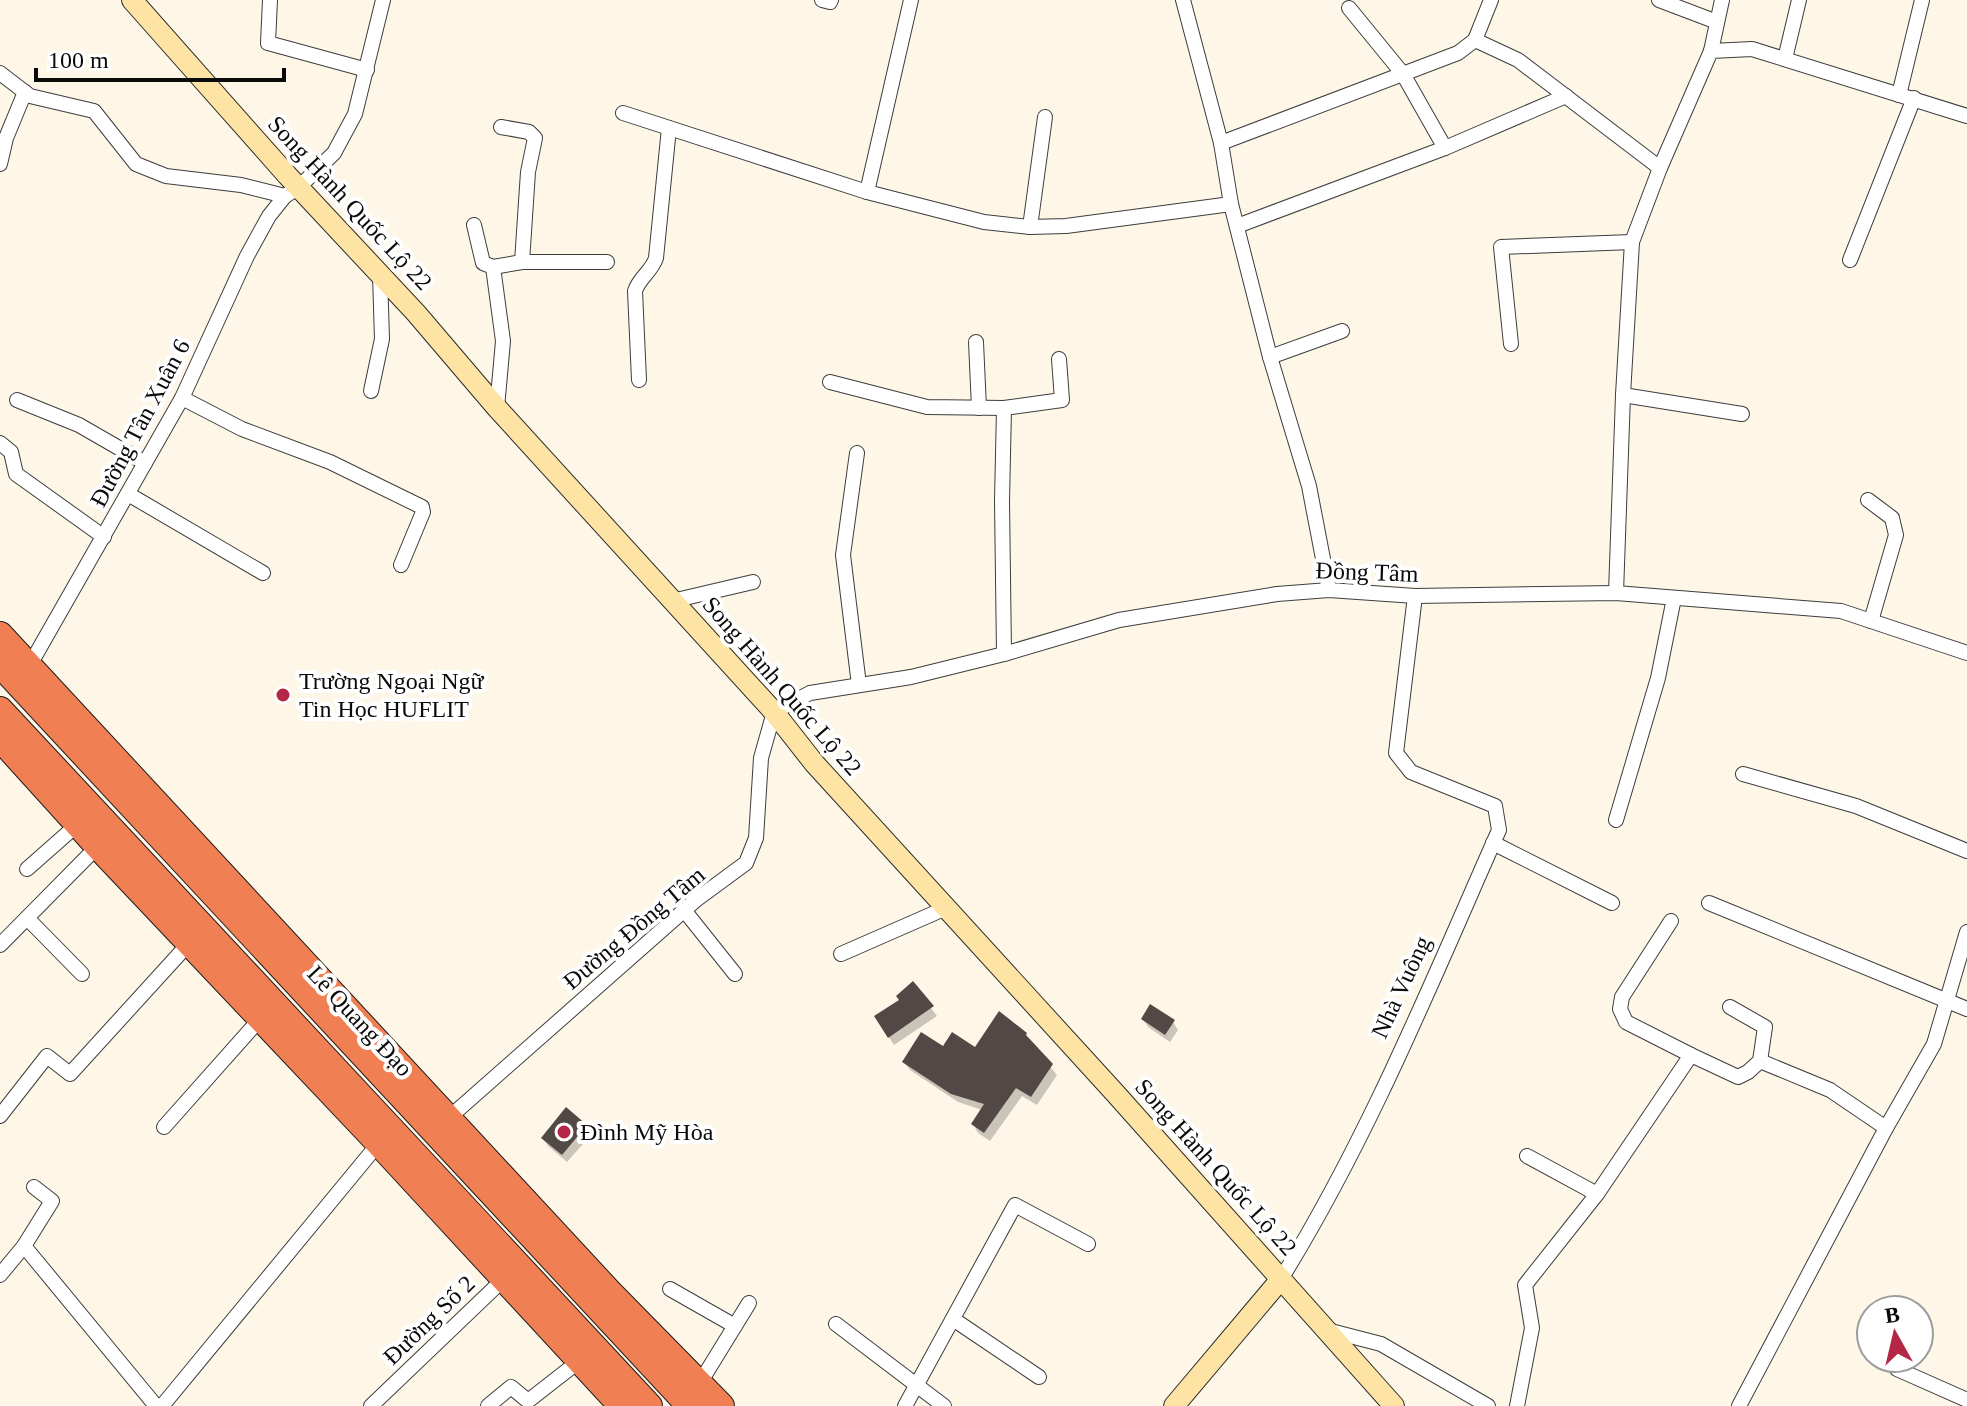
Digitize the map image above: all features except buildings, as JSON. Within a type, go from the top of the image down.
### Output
[{"type":"highway","name":"Lê Quang Đạo","points":[[0,635],[24,675],[692,1397],[721,1406]]},
{"type":"highway","name":"Lê Quang Đạo","points":[[0,664],[24,675]]},
{"type":"highway","points":[[0,710],[197,936],[511,1272],[578,1362],[622,1406]]},
{"type":"highway","points":[[0,738],[98,846],[197,936],[260,1019],[379,1143],[649,1406]]},
{"type":"street","name":"Song Hành Quốc Lộ 22","points":[[132,0],[292,191],[416,313],[497,408],[774,712],[814,763],[1394,1406]]},
{"type":"street","points":[[270,0],[268,43],[367,70]]},
{"type":"street","name":"Đường Tân Xuân 6","points":[[24,675],[182,398],[247,256],[269,216],[334,153],[355,114],[383,0]]},
{"type":"street","points":[[822,0],[831,0]]},
{"type":"street","points":[[867,192],[911,0]]},
{"type":"street","points":[[1183,0],[1221,143],[1231,204],[1270,357],[1309,486],[1329,590]]},
{"type":"street","points":[[1221,143],[1458,53],[1475,40],[1491,0]]},
{"type":"street","points":[[1659,0],[1717,22]]},
{"type":"street","points":[[1616,593],[1632,242],[1660,168],[1711,51],[1722,0]]},
{"type":"street","points":[[1785,59],[1799,0]]},
{"type":"street","points":[[1850,260],[1907,96],[1922,0]]},
{"type":"street","points":[[1349,8],[1403,74],[1445,148]]},
{"type":"street","points":[[1475,40],[1518,60],[1660,168]]},
{"type":"street","points":[[1711,51],[1752,49],[1967,116]]},
{"type":"street","points":[[0,73],[30,96],[94,111],[136,164],[166,176],[292,191]]},
{"type":"street","points":[[0,164],[6,138],[25,92]]},
{"type":"street","points":[[1237,226],[1445,148],[1566,96]]},
{"type":"street","points":[[623,113],[867,192],[984,222],[1030,227],[1066,226],[1231,204]]},
{"type":"street","points":[[1030,227],[1045,117]]},
{"type":"street","points":[[501,127],[531,132],[535,139],[528,172],[522,262]]},
{"type":"street","points":[[639,380],[635,291],[656,258],[669,128]]},
{"type":"street","points":[[474,225],[483,263],[493,267],[522,262],[607,262]]},
{"type":"street","points":[[1511,344],[1501,247],[1632,242]]},
{"type":"street","points":[[493,267],[503,341],[497,408]]},
{"type":"street","points":[[371,391],[382,339],[380,275]]},
{"type":"street","points":[[1270,357],[1342,331]]},
{"type":"street","points":[[976,342],[979,408]]},
{"type":"street","points":[[830,382],[927,407],[1004,408],[1062,400],[1059,359]]},
{"type":"street","points":[[1623,395],[1742,414]]},
{"type":"street","points":[[182,398],[242,429],[330,462],[422,507],[423,512],[401,565]]},
{"type":"street","points":[[17,400],[79,425],[145,463]]},
{"type":"street","points":[[1004,408],[1004,654]]},
{"type":"street","points":[[0,443],[11,452],[16,474],[104,537]]},
{"type":"street","points":[[857,453],[843,555],[859,685]]},
{"type":"street","points":[[128,494],[263,573]]},
{"type":"street","points":[[1868,500],[1892,518],[1896,535],[1871,621]]},
{"type":"street","points":[[672,601],[753,582]]},
{"type":"street","name":"Đồng Tâm","points":[[774,712],[810,693],[911,677],[1119,620],[1277,594],[1329,590],[1415,596],[1616,593],[1841,611],[1967,653]]},
{"type":"street","name":"Nhà Vuông","points":[[1174,1406],[1281,1279],[1320,1217],[1438,974],[1499,830],[1495,806],[1411,772],[1396,753],[1415,596]]},
{"type":"street","points":[[1616,820],[1658,678],[1674,598]]},
{"type":"street","name":"Đường Đồng Tâm","points":[[442,1124],[684,910],[746,863],[756,838],[761,758],[774,712]]},
{"type":"street","points":[[1743,774],[1856,806],[1967,851]]},
{"type":"street","points":[[27,869],[78,824]]},
{"type":"street","points":[[1493,843],[1612,903]]},
{"type":"street","points":[[0,945],[98,846]]},
{"type":"street","points":[[1709,903],[1967,1009]]},
{"type":"street","points":[[841,954],[946,908]]},
{"type":"street","points":[[684,910],[735,974]]},
{"type":"street","points":[[27,918],[82,974]]},
{"type":"street","points":[[1671,921],[1622,997],[1620,1009],[1626,1022],[1738,1077],[1760,1061],[1765,1027],[1730,1007]]},
{"type":"street","points":[[1739,1406],[1886,1128],[1934,1044],[1967,932]]},
{"type":"street","points":[[0,1116],[47,1056],[70,1074],[197,936]]},
{"type":"street","points":[[164,1127],[260,1019]]},
{"type":"street","points":[[1517,1406],[1532,1328],[1525,1285],[1597,1194],[1691,1055]]},
{"type":"street","points":[[1760,1061],[1830,1090],[1886,1128]]},
{"type":"street","points":[[162,1406],[379,1143]]},
{"type":"street","points":[[1527,1156],[1597,1194]]},
{"type":"street","points":[[0,1275],[24,1246],[52,1201],[34,1187]]},
{"type":"street","points":[[905,1406],[1015,1205],[1088,1244]]},
{"type":"street","points":[[24,1246],[156,1406]]},
{"type":"street","name":"Đường Số 2","points":[[371,1406],[511,1272]]},
{"type":"street","points":[[670,1289],[735,1326]]},
{"type":"street","points":[[692,1397],[749,1303]]},
{"type":"street","points":[[953,1319],[1039,1377]]},
{"type":"street","points":[[836,1324],[944,1406]]},
{"type":"street","points":[[1326,1330],[1381,1344],[1488,1406]]},
{"type":"street","points":[[488,1406],[511,1387],[528,1401],[578,1362]]},
{"type":"street","points":[[1908,1374],[1967,1400]]},
{"type":"place","name":"Trường Ngoại Ngữ Tin Học HUFLIT","points":[[283,695]]},
{"type":"place","name":"Đình Mỹ Hòa","points":[[564,1132]]}]
